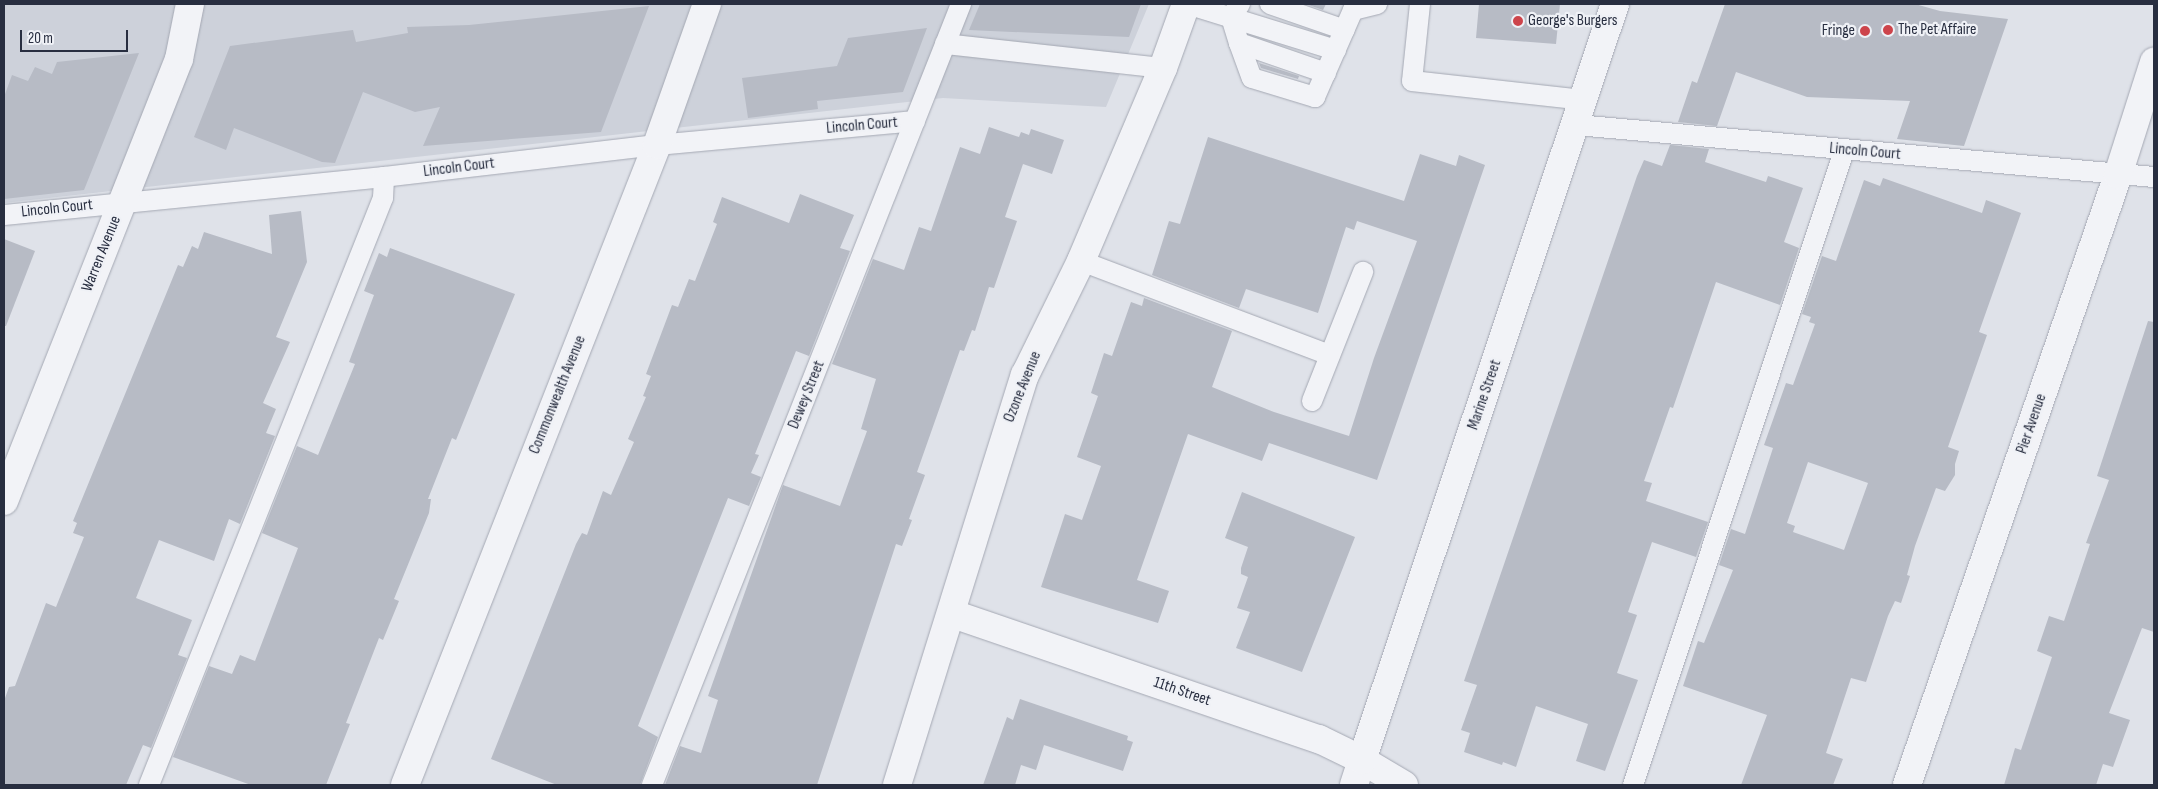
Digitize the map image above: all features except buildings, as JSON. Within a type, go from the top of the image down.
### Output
[{"type":"street","name":"Warren Avenue","points":[[4,501],[179,59],[190,4]]},
{"type":"street","name":"Commonwealth Avenue","points":[[405,785],[657,145],[707,4]]},
{"type":"street","name":"Ozone Avenue","points":[[898,785],[953,614],[1025,375],[1082,261],[1163,68],[1187,4]]},
{"type":"street","name":"Marine Street","points":[[1354,785],[1581,112],[1615,4]]},
{"type":"street","name":"Pier Avenue","points":[[1907,785],[2118,175],[2154,62]]},
{"type":"street","name":"11th Street","points":[[953,614],[1319,738],[1362,760],[1404,785]]},
{"type":"lane","name":"Dewey Street","points":[[652,785],[961,4]]},
{"type":"lane","points":[[1187,4],[1236,10],[1336,50]]},
{"type":"lane","points":[[1270,4],[1345,30]]},
{"type":"lane","points":[[1236,10],[1239,43],[1252,78],[1315,97],[1345,30],[1344,7],[1377,4]]},
{"type":"lane","name":"Lincoln Court","points":[[1420,4],[1412,81],[1581,112],[1844,150],[2154,177]]},
{"type":"lane","points":[[1239,43],[1326,73]]},
{"type":"lane","points":[[945,44],[1163,68]]},
{"type":"lane","name":"Lincoln Court","points":[[4,215],[384,177],[657,145],[915,121]]},
{"type":"lane","points":[[1633,785],[1844,150]]},
{"type":"lane","points":[[149,785],[383,198],[384,177]]},
{"type":"lane","points":[[1082,261],[1330,355]]},
{"type":"lane","points":[[1312,401],[1363,272]]},
{"type":"shaded area","points":[[4,4],[1149,4],[1106,107],[943,98],[4,203]]},
{"type":"place","name":"George's Burgers","points":[[1518,21]]},
{"type":"place","name":"The Pet Affaire","points":[[1888,30]]},
{"type":"place","name":"Fringe","points":[[1865,31]]}]
